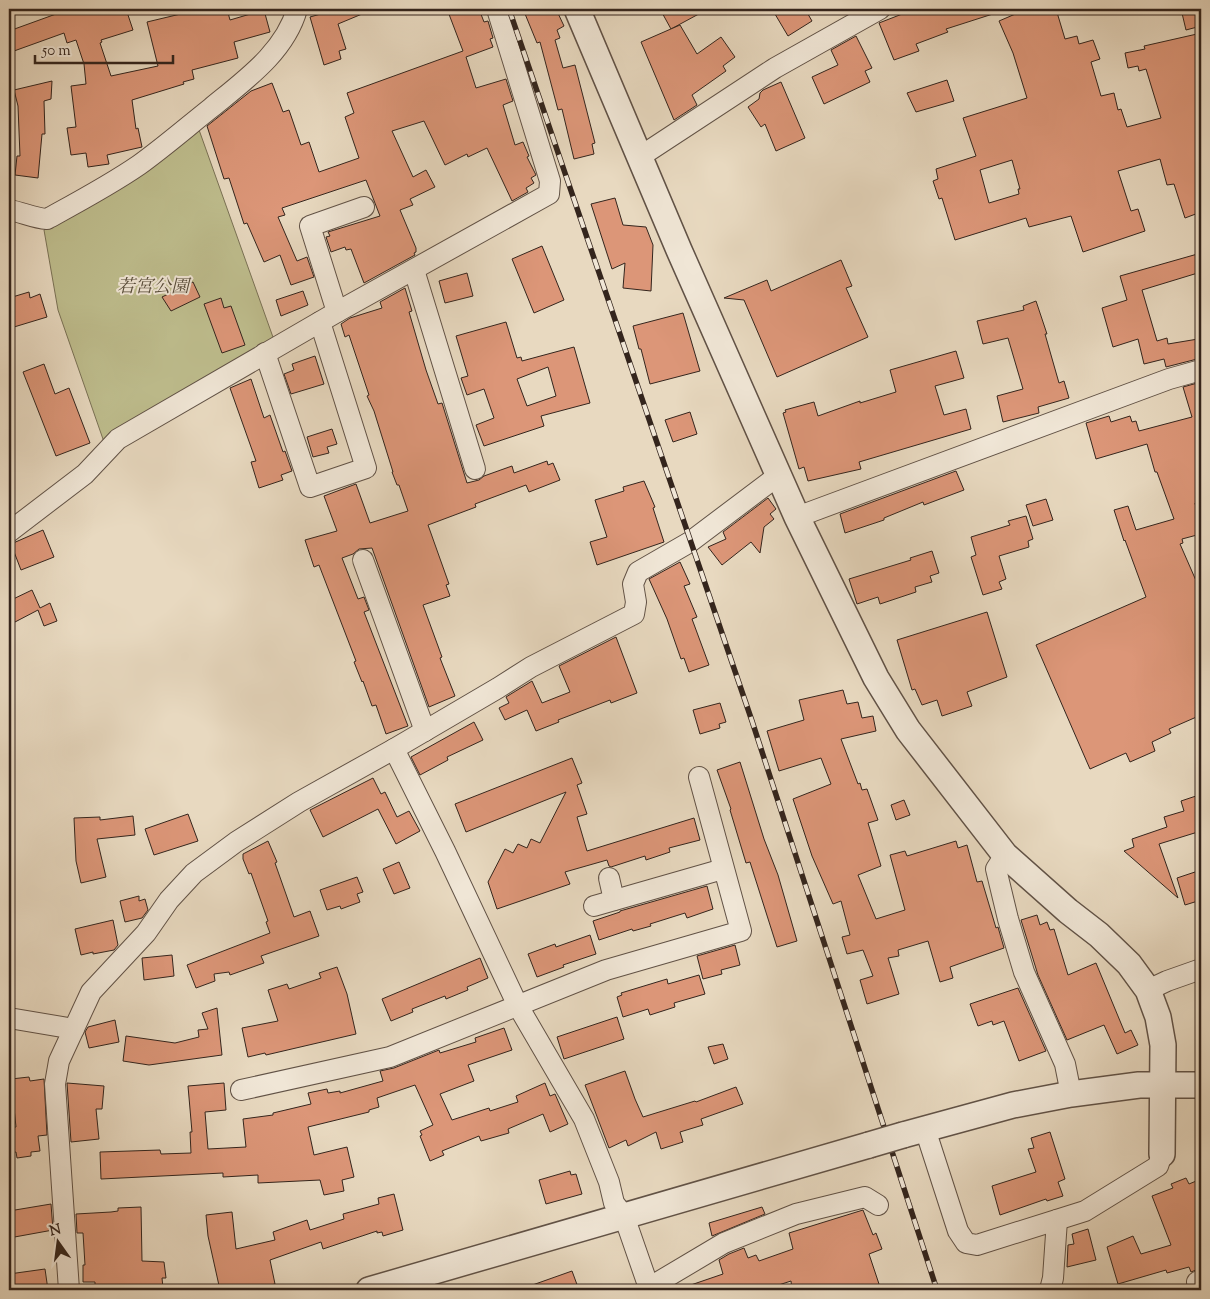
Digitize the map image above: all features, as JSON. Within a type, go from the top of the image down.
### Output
[{"type":"street","points":[[9,210],[21,212],[35,218],[47,219],[111,183],[139,164],[221,100],[267,60],[294,21],[297,9]]},
{"type":"street","points":[[9,532],[85,474],[118,439],[337,312],[549,194],[550,180],[497,9]]},
{"type":"street","points":[[577,9],[641,156],[679,250],[797,517],[876,678],[908,730],[1005,855],[1129,964],[1148,990],[1154,1004],[1163,1045],[1162,1154],[1158,1166],[1085,1211],[977,1245],[966,1243],[958,1231],[914,1132]]},
{"type":"street","points":[[641,156],[775,68],[880,9]]},
{"type":"street","points":[[337,312],[310,226],[364,207]]},
{"type":"street","points":[[414,270],[475,469]]},
{"type":"street","points":[[265,353],[310,487],[366,468],[320,322]]},
{"type":"street","points":[[797,517],[1160,382],[1201,370]]},
{"type":"street","points":[[69,1290],[55,1084],[59,1061],[91,992],[146,933],[169,900],[194,873],[236,842],[299,802],[394,750],[498,688],[531,666],[634,614],[636,602],[633,584],[638,572],[690,542],[779,475]]},
{"type":"street","points":[[363,560],[425,731]]},
{"type":"street","points":[[394,750],[445,851],[518,1006],[584,1119],[609,1182],[614,1203],[624,1216],[647,1289],[724,1243],[796,1214],[865,1197],[878,1205]]},
{"type":"street","points":[[241,1090],[390,1057],[606,970],[742,932],[699,777]]},
{"type":"street","points":[[1005,855],[996,869],[1008,919],[1030,988],[1065,1064],[1071,1094]]},
{"type":"street","points":[[594,906],[723,869]]},
{"type":"street","points":[[609,878],[614,900]]},
{"type":"street","points":[[1148,990],[1201,969]]},
{"type":"street","points":[[9,1018],[74,1030]]},
{"type":"street","points":[[369,1290],[717,1187],[1014,1105],[1121,1087],[1201,1085]]},
{"type":"street","points":[[1050,1290],[1053,1278],[1057,1220]]},
{"type":"green space","name":"若宮公園","points":[[198,127],[274,340],[104,442],[58,310],[44,230],[74,212]]},
{"type":"building","points":[[54,9],[126,9],[133,30],[101,40],[102,42],[100,43],[111,76],[158,66],[147,22],[193,11],[193,9],[227,9],[230,20],[264,10],[270,32],[234,42],[238,58],[192,70],[194,79],[183,82],[184,84],[132,100],[136,129],[138,128],[142,147],[107,155],[109,164],[88,167],[86,153],[71,155],[67,128],[76,127],[71,86],[86,84],[84,64],[76,40],[67,43],[64,33],[14,51],[9,37],[9,31],[56,14]]},
{"type":"building","points":[[338,9],[374,9],[338,24],[346,49],[339,51],[341,59],[324,65],[310,17]]},
{"type":"building","points":[[447,9],[479,9],[484,22],[488,21],[493,38],[490,39],[493,47],[466,57],[476,88],[506,79],[513,101],[503,105],[515,145],[523,142],[529,156],[527,157],[536,175],[531,178],[534,183],[526,188],[528,192],[512,201],[487,148],[468,157],[467,154],[445,165],[424,121],[392,131],[413,177],[426,170],[435,187],[410,199],[413,205],[400,210],[416,248],[415,255],[364,283],[351,249],[346,250],[345,247],[331,252],[326,237],[330,236],[328,232],[380,216],[366,180],[282,208],[285,215],[278,217],[297,261],[307,257],[314,277],[291,285],[280,255],[264,262],[247,223],[244,224],[229,178],[224,179],[207,126],[251,91],[272,83],[283,112],[289,110],[301,145],[309,142],[319,172],[359,158],[345,117],[354,113],[347,93],[463,51]]},
{"type":"building","points":[[523,9],[556,9],[564,26],[557,30],[560,38],[555,40],[563,68],[575,65],[595,143],[592,144],[594,154],[574,159],[562,109],[558,110],[540,42],[537,43]]},
{"type":"building","points":[[660,9],[708,9],[671,29]]},
{"type":"building","points":[[772,9],[805,9],[812,21],[788,36]]},
{"type":"building","points":[[915,9],[999,9],[999,12],[946,29],[948,32],[916,44],[919,51],[894,60],[879,23]]},
{"type":"building","points":[[1027,9],[1056,9],[1065,39],[1077,36],[1079,44],[1093,40],[1100,59],[1091,62],[1101,96],[1114,93],[1118,110],[1121,109],[1127,127],[1161,118],[1146,69],[1139,71],[1138,66],[1128,68],[1125,53],[1145,49],[1144,46],[1197,34],[1201,56],[1201,212],[1185,218],[1174,184],[1167,185],[1160,159],[1118,171],[1131,211],[1138,209],[1145,231],[1083,252],[1071,216],[1029,227],[1026,218],[955,240],[942,198],[939,199],[933,181],[938,179],[936,169],[976,156],[963,118],[1027,98],[1013,53],[999,21]],"holes":[[[1012,160],[1020,189],[1018,189],[1019,194],[989,203],[980,170]]]},
{"type":"building","points":[[1181,9],[1201,9],[1201,26],[1186,30]]},
{"type":"building","points":[[680,25],[697,54],[721,37],[735,57],[723,66],[726,71],[692,95],[697,105],[674,120],[641,42]]},
{"type":"building","points":[[856,36],[872,68],[865,71],[870,82],[824,104],[812,77],[838,65],[831,50]]},
{"type":"building","points":[[947,80],[954,101],[916,112],[907,93]]},
{"type":"building","points":[[52,81],[51,99],[44,101],[45,134],[42,134],[38,178],[15,175],[17,156],[20,156],[18,106],[14,90]]},
{"type":"building","points":[[781,82],[805,138],[776,151],[765,124],[761,127],[748,107],[759,99],[760,93],[763,90]]},
{"type":"building","points":[[615,198],[623,225],[646,227],[653,245],[651,291],[623,288],[625,263],[612,269],[591,204]]},
{"type":"building","points":[[542,246],[564,300],[534,313],[512,259]]},
{"type":"building","points":[[1201,253],[1201,272],[1142,290],[1157,341],[1167,338],[1168,344],[1198,339],[1201,358],[1166,367],[1164,359],[1144,364],[1138,339],[1113,347],[1102,308],[1127,300],[1120,276]]},
{"type":"building","points":[[841,260],[852,286],[846,288],[868,337],[777,377],[744,300],[724,298],[767,280],[771,291]]},
{"type":"building","points":[[467,273],[473,296],[445,303],[439,281]]},
{"type":"building","points":[[193,282],[200,297],[171,311],[162,297]]},
{"type":"building","points":[[405,288],[412,311],[409,312],[426,370],[438,404],[442,403],[467,483],[512,466],[514,473],[547,461],[548,465],[553,463],[560,480],[529,492],[526,485],[475,504],[476,507],[428,525],[449,584],[446,585],[450,596],[423,605],[442,657],[440,658],[455,696],[429,707],[372,548],[359,549],[353,554],[342,558],[358,599],[364,597],[369,610],[364,612],[408,726],[386,734],[376,705],[372,706],[354,662],[356,661],[319,565],[314,567],[305,540],[337,531],[324,496],[356,484],[370,523],[408,511],[399,485],[397,485],[392,472],[349,335],[345,337],[341,324],[350,318],[382,308],[380,302]]},
{"type":"building","points":[[303,291],[308,305],[281,316],[276,300]]},
{"type":"building","points":[[29,292],[30,298],[40,294],[47,317],[14,327],[9,309],[9,298]]},
{"type":"building","points":[[221,298],[224,308],[231,306],[245,345],[222,353],[204,304]]},
{"type":"building","points":[[1036,301],[1047,334],[1045,334],[1059,383],[1064,381],[1069,398],[1038,407],[1039,413],[1003,422],[997,396],[1023,389],[1008,338],[983,344],[977,321],[1024,310],[1023,306]]},
{"type":"building","points":[[683,313],[700,371],[650,384],[633,326]]},
{"type":"building","points":[[506,322],[517,358],[521,357],[522,361],[574,347],[590,403],[541,416],[544,426],[484,446],[476,425],[494,418],[484,389],[467,395],[461,378],[468,376],[456,336]],"holes":[[[548,367],[556,396],[527,406],[517,379]]]},
{"type":"building","points":[[956,351],[964,378],[935,386],[944,415],[966,409],[971,429],[859,462],[861,469],[808,481],[804,467],[799,469],[783,413],[786,412],[785,410],[814,402],[818,416],[860,401],[860,403],[896,392],[890,370]]},
{"type":"building","points":[[315,356],[324,384],[291,394],[284,374],[294,370],[292,364]]},
{"type":"building","points":[[44,364],[55,394],[69,388],[90,443],[56,456],[23,372]]},
{"type":"building","points":[[251,379],[264,418],[270,415],[292,471],[281,475],[283,480],[259,488],[251,462],[256,461],[230,388]]},
{"type":"building","points":[[1201,382],[1201,502],[1195,503],[1201,530],[1196,531],[1197,535],[1182,539],[1183,543],[1180,544],[1201,592],[1201,715],[1169,729],[1171,733],[1152,742],[1155,751],[1130,762],[1126,753],[1090,769],[1036,645],[1146,597],[1114,510],[1128,506],[1136,530],[1174,519],[1157,472],[1155,472],[1147,444],[1096,459],[1086,423],[1109,416],[1111,422],[1130,416],[1132,422],[1136,421],[1139,431],[1192,417],[1183,387]]},
{"type":"building","points":[[690,412],[697,434],[673,442],[665,420]]},
{"type":"building","points":[[332,429],[337,444],[327,447],[329,453],[313,457],[307,437]]},
{"type":"building","points":[[956,471],[964,490],[924,505],[923,502],[884,518],[884,520],[845,533],[840,514]]},
{"type":"building","points":[[644,481],[655,507],[653,508],[664,542],[597,565],[590,542],[607,537],[595,500],[624,491],[623,487]]},
{"type":"building","points":[[768,498],[776,509],[770,514],[774,519],[764,527],[760,553],[751,542],[722,565],[708,547],[726,539],[723,532]]},
{"type":"building","points":[[1046,499],[1053,520],[1033,526],[1026,505]]},
{"type":"building","points":[[1026,516],[1033,539],[1028,541],[1029,547],[999,556],[1006,579],[999,582],[1002,589],[983,595],[971,557],[976,555],[971,537],[1010,525],[1008,521]]},
{"type":"building","points":[[43,530],[54,557],[21,570],[11,544]]},
{"type":"building","points":[[932,551],[939,573],[930,576],[932,582],[915,587],[916,592],[880,604],[878,597],[857,604],[849,579],[911,560],[910,558]]},
{"type":"building","points":[[680,562],[690,584],[684,586],[697,617],[692,619],[709,665],[689,672],[684,658],[681,659],[667,619],[649,579]]},
{"type":"building","points":[[32,590],[40,608],[50,603],[57,621],[44,626],[38,610],[15,622],[13,619],[9,621],[9,601]]},
{"type":"building","points":[[987,612],[1007,677],[967,692],[972,706],[942,716],[937,700],[922,705],[915,689],[912,690],[897,640]]},
{"type":"building","points":[[616,637],[637,693],[611,703],[610,700],[558,720],[559,722],[536,731],[527,710],[505,720],[499,708],[509,703],[506,697],[532,681],[542,703],[570,692],[559,666]]},
{"type":"building","points":[[843,690],[847,704],[858,702],[862,718],[873,716],[876,731],[841,739],[858,784],[860,783],[862,790],[867,789],[878,820],[868,823],[881,866],[858,875],[876,919],[905,910],[890,855],[905,851],[907,856],[956,841],[958,848],[967,845],[977,882],[982,881],[1004,948],[950,967],[953,978],[940,982],[928,941],[898,950],[899,956],[888,958],[899,994],[867,1004],[860,980],[873,976],[863,950],[847,954],[842,937],[850,935],[841,901],[833,904],[812,856],[793,799],[831,784],[821,758],[779,771],[767,731],[804,720],[799,700]]},
{"type":"building","points":[[720,703],[726,722],[719,724],[720,728],[700,734],[693,710]]},
{"type":"building","points":[[474,722],[483,740],[447,757],[448,760],[420,775],[411,757]]},
{"type":"building","points":[[572,758],[582,783],[577,785],[587,814],[577,817],[587,851],[694,818],[700,840],[669,848],[670,852],[646,860],[645,856],[611,867],[607,860],[565,872],[570,884],[497,909],[488,882],[505,849],[513,853],[518,844],[527,848],[531,839],[540,843],[566,792],[466,832],[455,804]]},
{"type":"building","points":[[740,762],[764,839],[778,875],[797,941],[777,947],[750,862],[746,863],[731,809],[717,770]]},
{"type":"building","points":[[373,778],[381,794],[385,792],[397,817],[409,811],[420,831],[396,844],[378,809],[323,837],[310,810]]},
{"type":"building","points":[[1196,796],[1201,812],[1201,831],[1159,844],[1178,898],[1124,851],[1134,847],[1132,839],[1167,827],[1164,817],[1184,811],[1181,801]]},
{"type":"building","points":[[904,800],[910,815],[896,820],[891,805]]},
{"type":"building","points":[[188,814],[198,841],[154,855],[145,829]]},
{"type":"building","points":[[133,816],[135,835],[97,839],[106,877],[81,883],[76,861],[74,818],[100,817],[100,820]]},
{"type":"building","points":[[268,841],[277,862],[275,863],[294,917],[310,911],[319,936],[261,956],[264,963],[230,975],[229,972],[214,974],[215,981],[196,988],[187,965],[270,933],[266,922],[268,921],[251,873],[249,874],[243,859],[243,854]]},
{"type":"building","points":[[399,862],[410,888],[394,894],[383,869]]},
{"type":"building","points":[[1201,870],[1201,900],[1185,905],[1177,878]]},
{"type":"building","points":[[357,877],[363,892],[357,894],[360,902],[341,909],[340,906],[327,910],[320,890]]},
{"type":"building","points":[[707,886],[713,909],[687,918],[685,913],[650,924],[651,926],[633,931],[632,929],[599,940],[593,921],[620,911]]},
{"type":"building","points":[[139,896],[139,901],[145,899],[148,910],[142,918],[125,922],[120,901]]},
{"type":"building","points":[[1037,915],[1040,925],[1047,922],[1050,930],[1054,929],[1068,975],[1096,963],[1125,1033],[1131,1030],[1138,1045],[1117,1054],[1104,1025],[1067,1040],[1038,975],[1021,920]]},
{"type":"building","points":[[113,920],[118,945],[114,950],[81,955],[75,929]]},
{"type":"building","points":[[590,935],[596,954],[563,965],[564,967],[537,977],[528,954],[555,944],[556,947]]},
{"type":"building","points":[[735,945],[740,965],[721,970],[722,974],[703,979],[697,956]]},
{"type":"building","points":[[172,955],[174,976],[144,980],[142,958]]},
{"type":"building","points":[[480,958],[488,978],[467,987],[468,990],[446,999],[445,996],[412,1009],[413,1012],[391,1021],[382,999]]},
{"type":"building","points":[[337,967],[347,994],[356,1034],[266,1055],[265,1053],[248,1057],[242,1028],[278,1021],[268,990],[287,984],[289,989],[321,978],[319,973]]},
{"type":"building","points":[[699,975],[705,994],[674,1003],[675,1007],[650,1015],[648,1009],[623,1017],[617,997],[622,995],[621,993],[667,979],[668,984]]},
{"type":"building","points":[[1018,988],[1046,1051],[1019,1061],[1004,1021],[993,1025],[992,1021],[978,1026],[970,1004]]},
{"type":"building","points":[[217,1008],[222,1055],[149,1065],[123,1061],[126,1036],[175,1043],[199,1037],[198,1030],[208,1029],[202,1013]]},
{"type":"building","points":[[617,1017],[624,1039],[564,1059],[557,1037]]},
{"type":"building","points":[[115,1020],[119,1042],[89,1048],[85,1032],[88,1027]]},
{"type":"building","points":[[504,1028],[512,1050],[468,1065],[474,1081],[440,1094],[452,1120],[489,1108],[490,1111],[518,1102],[516,1096],[545,1083],[550,1096],[555,1094],[568,1124],[550,1132],[543,1114],[508,1129],[509,1133],[481,1141],[479,1136],[442,1151],[444,1155],[430,1161],[420,1136],[422,1135],[420,1131],[433,1125],[415,1085],[377,1098],[379,1107],[369,1110],[369,1112],[308,1127],[314,1155],[347,1147],[354,1177],[342,1180],[344,1191],[324,1195],[320,1180],[258,1183],[258,1175],[223,1177],[223,1173],[101,1179],[100,1152],[160,1150],[161,1154],[191,1153],[190,1132],[192,1132],[188,1086],[224,1083],[226,1110],[205,1112],[208,1149],[246,1147],[243,1119],[273,1115],[273,1113],[311,1104],[308,1093],[327,1089],[328,1093],[340,1091],[340,1093],[383,1081],[380,1071],[394,1068],[439,1050],[440,1053],[476,1042],[475,1038]]},
{"type":"building","points":[[723,1044],[728,1059],[714,1064],[708,1047]]},
{"type":"building","points":[[625,1071],[643,1117],[696,1102],[736,1087],[743,1104],[701,1119],[703,1125],[680,1132],[683,1142],[661,1149],[656,1132],[628,1146],[626,1140],[609,1148],[585,1085]]},
{"type":"building","points":[[29,1077],[30,1081],[44,1079],[47,1135],[38,1136],[40,1151],[31,1152],[31,1156],[17,1158],[16,1152],[9,1153],[9,1128],[16,1127],[11,1079]]},
{"type":"building","points":[[67,1083],[104,1086],[102,1109],[96,1109],[99,1139],[71,1142]]},
{"type":"building","points":[[1050,1132],[1065,1179],[1058,1182],[1063,1196],[1047,1201],[1046,1199],[1000,1215],[992,1186],[1036,1172],[1028,1149],[1034,1148],[1031,1138]]},
{"type":"building","points":[[570,1171],[571,1175],[576,1174],[582,1194],[546,1204],[539,1180]]},
{"type":"building","points":[[1186,1178],[1189,1184],[1201,1179],[1201,1268],[1191,1272],[1189,1267],[1167,1273],[1166,1270],[1118,1284],[1107,1247],[1133,1236],[1141,1254],[1171,1245],[1152,1196],[1173,1188],[1171,1184]]},
{"type":"building","points":[[394,1194],[403,1230],[383,1236],[382,1232],[377,1233],[377,1231],[323,1249],[321,1242],[270,1260],[275,1284],[247,1290],[220,1290],[208,1236],[206,1215],[232,1212],[236,1249],[275,1240],[273,1232],[307,1220],[310,1230],[344,1219],[343,1214],[379,1204],[378,1198]]},
{"type":"building","points":[[51,1204],[53,1230],[9,1238],[9,1211]]},
{"type":"building","points":[[141,1207],[142,1261],[164,1262],[166,1278],[162,1278],[163,1288],[152,1290],[130,1290],[130,1288],[95,1289],[95,1282],[83,1282],[83,1265],[85,1265],[83,1233],[77,1233],[76,1214],[111,1212],[118,1211],[118,1208]]},
{"type":"building","points":[[762,1207],[765,1214],[712,1236],[709,1223]]},
{"type":"building","points":[[863,1210],[873,1235],[876,1233],[882,1249],[869,1254],[881,1290],[792,1290],[791,1281],[763,1290],[683,1290],[682,1288],[723,1274],[719,1260],[729,1254],[744,1248],[748,1258],[756,1255],[759,1261],[793,1249],[789,1233]]},
{"type":"building","points":[[1088,1229],[1096,1260],[1067,1267],[1068,1245],[1074,1244],[1072,1234]]},
{"type":"building","points":[[45,1269],[48,1290],[9,1290],[9,1274]]},
{"type":"building","points":[[572,1271],[579,1290],[524,1290],[524,1288]]},
{"type":"railway","points":[[509,9],[752,721],[937,1290]]}]
